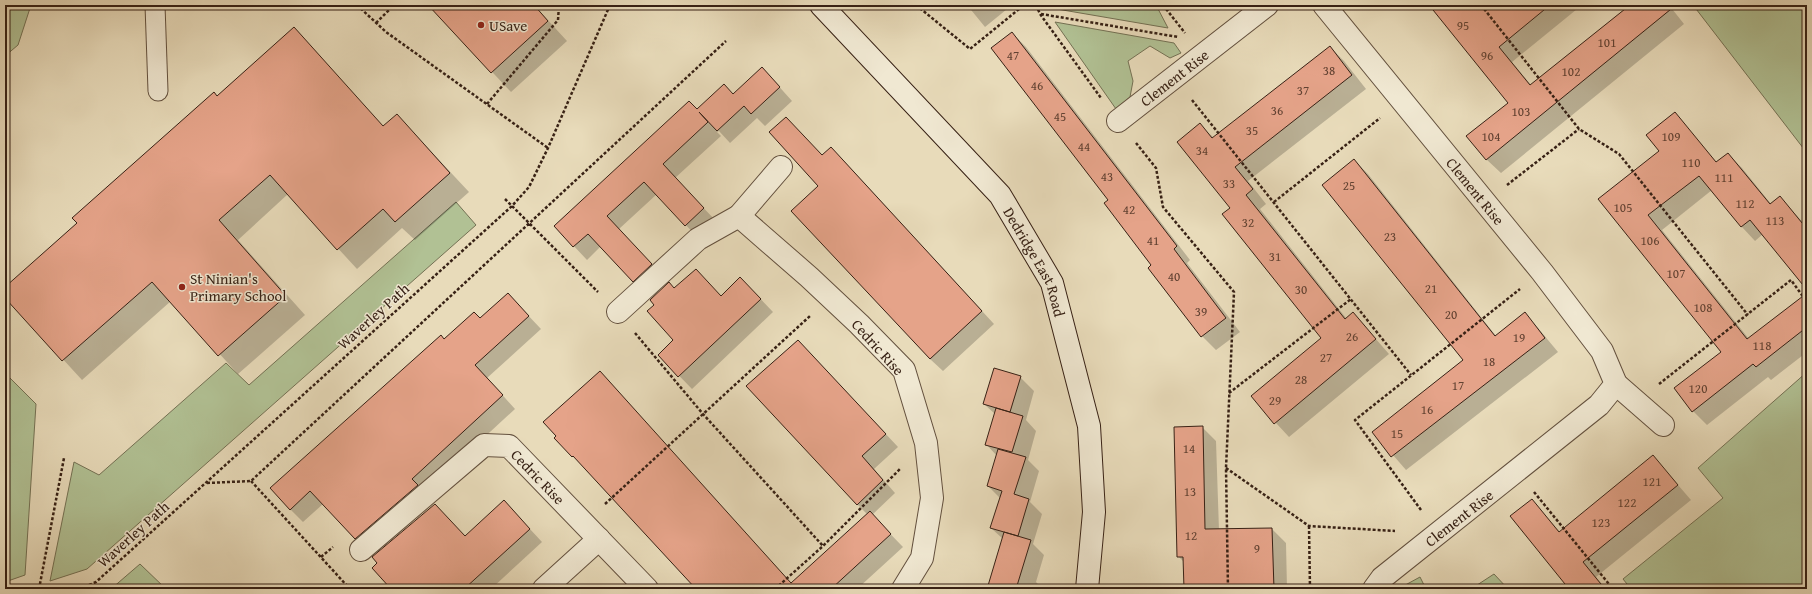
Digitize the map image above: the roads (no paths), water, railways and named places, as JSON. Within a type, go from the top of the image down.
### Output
[{"type":"street","name":"Dedridge East Road","points":[[821,5],[1000,195],[1052,283],[1089,426],[1094,512],[1087,589]]},
{"type":"street","name":"Clement Rise","points":[[1118,121],[1175,78],[1198,47],[1267,5]]},
{"type":"street","name":"Clement Rise","points":[[1324,5],[1542,272],[1602,351],[1616,384],[1663,425]]},
{"type":"street","points":[[618,312],[698,239],[739,216],[768,180],[781,167]]},
{"type":"street","name":"Cedric Rise","points":[[739,216],[831,297],[904,370],[926,443],[932,498],[922,558],[903,589]]},
{"type":"street","name":"Clement Rise","points":[[1374,589],[1382,578],[1518,472],[1599,405],[1616,384]]},
{"type":"street","name":"Cedric Rise","points":[[361,550],[484,445],[509,446],[647,589]]},
{"type":"street","points":[[544,589],[591,531]]},
{"type":"lane","points":[[155,5],[158,91]]},
{"type":"place","name":"USave","points":[[481,25]]},
{"type":"place","name":"St Ninian's Primary School","points":[[182,287]]}]
